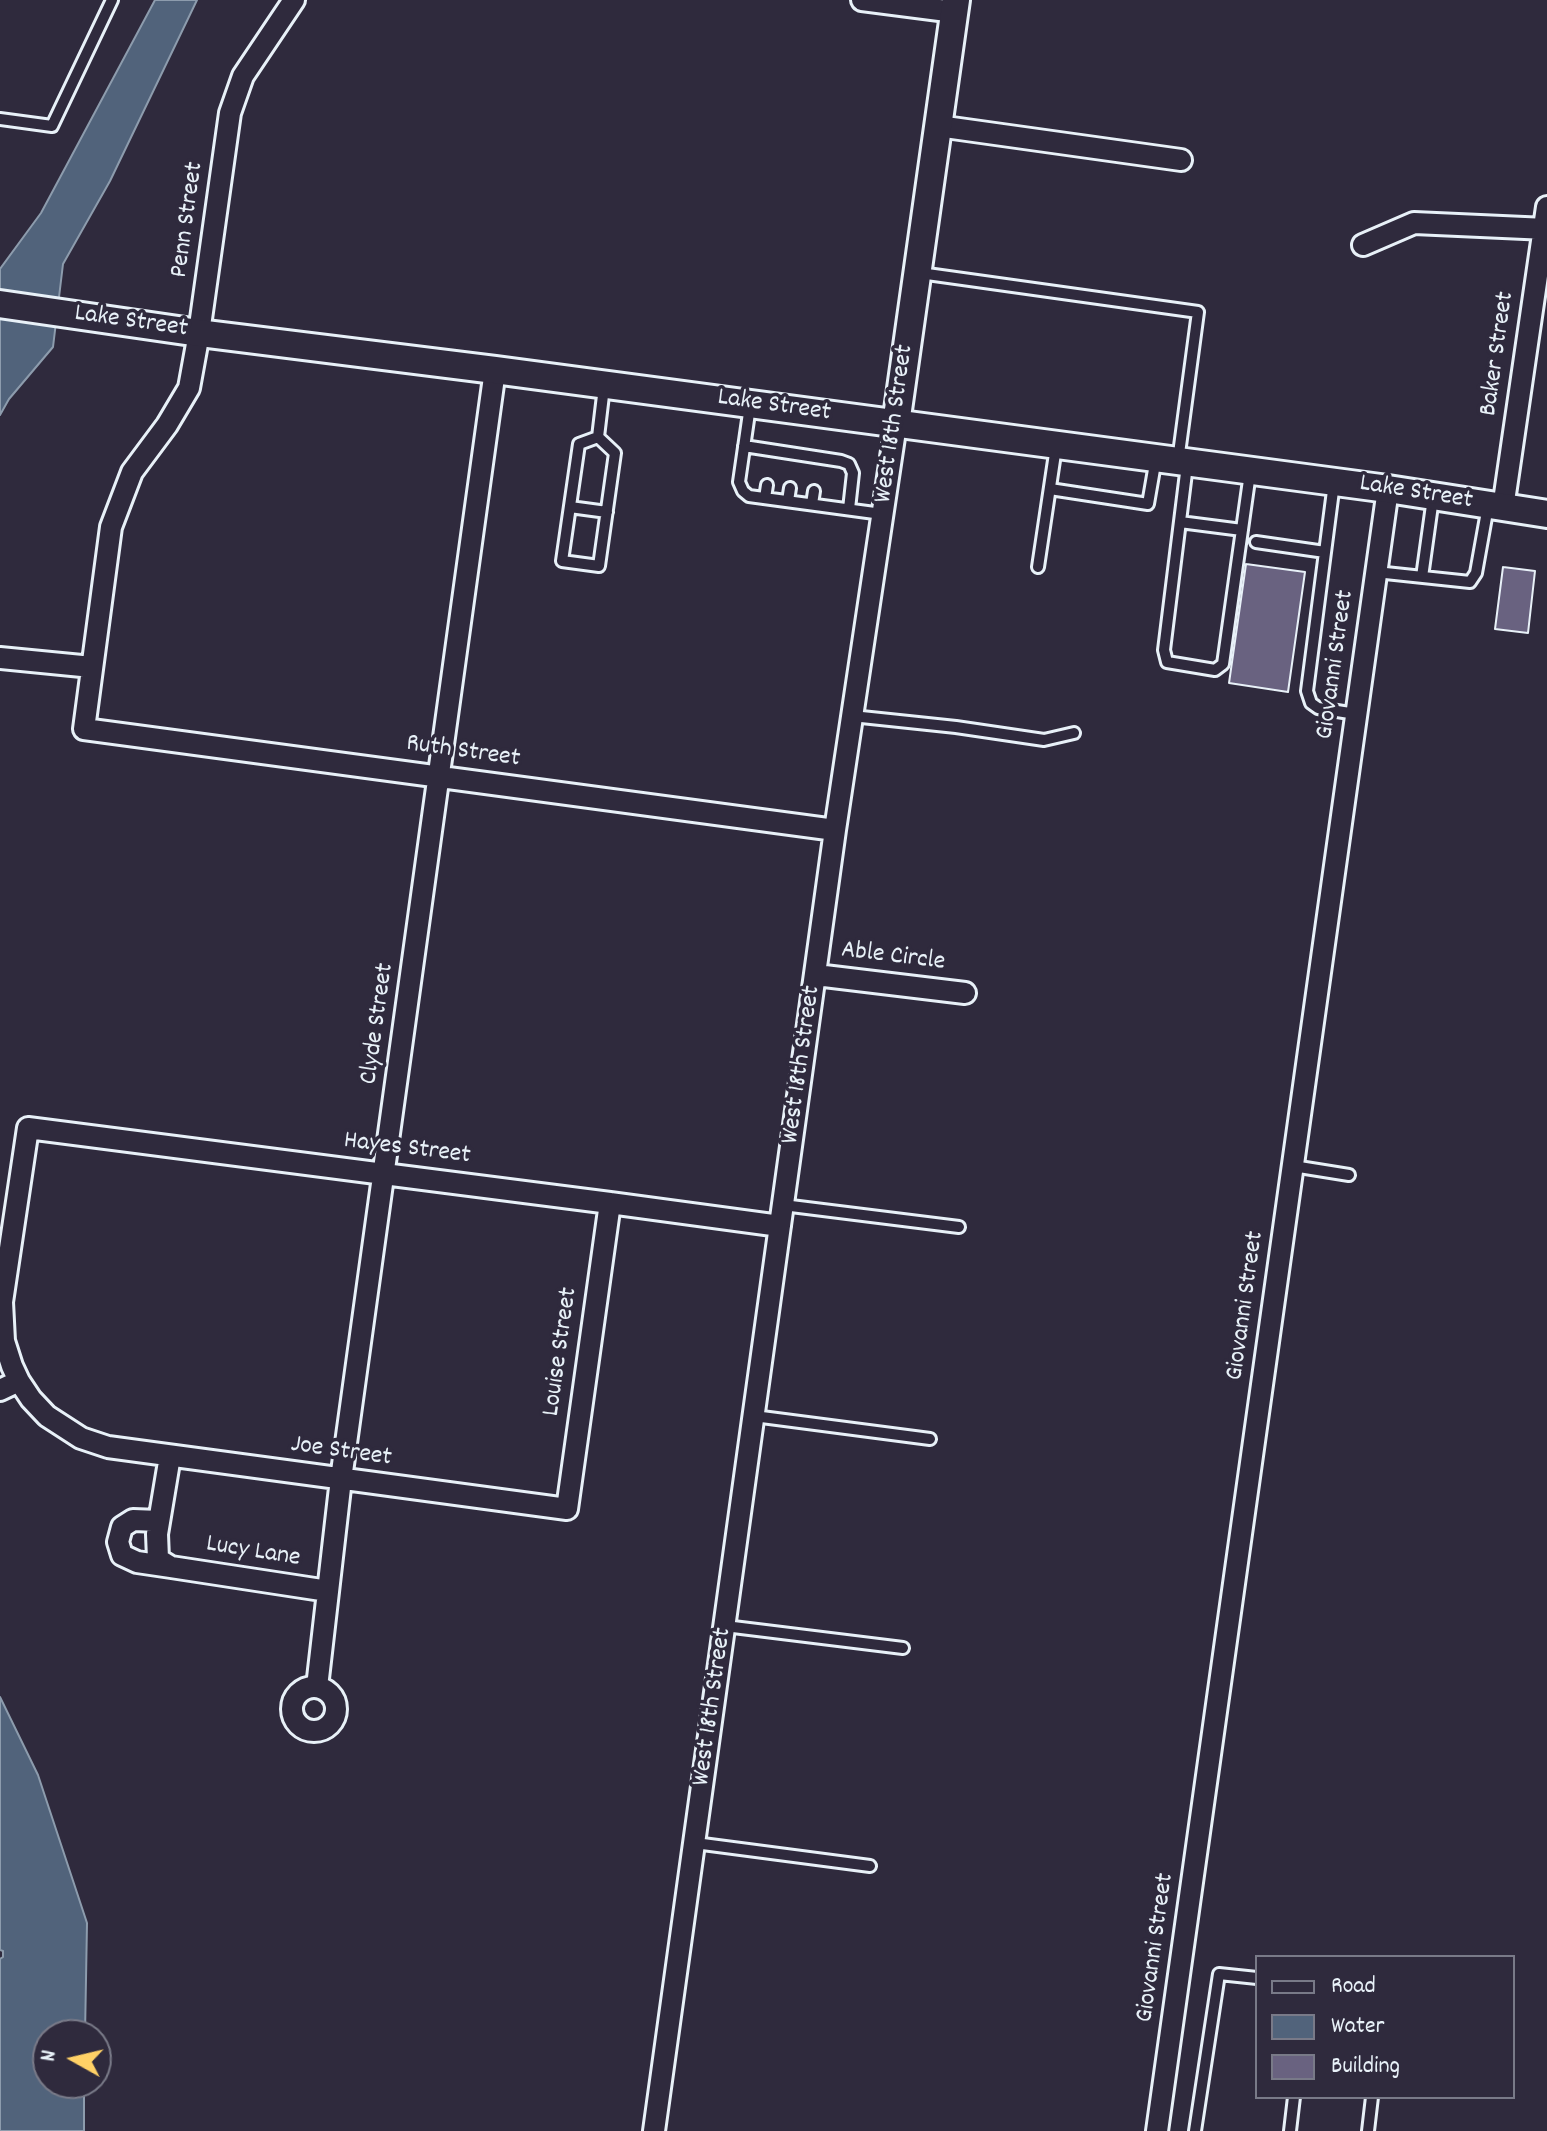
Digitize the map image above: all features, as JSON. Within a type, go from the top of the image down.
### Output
[{"type":"street","name":"Penn Street","points":[[84,729],[111,527],[132,472],[167,425],[189,388],[230,113],[243,76],[294,0]]},
{"type":"street","points":[[862,0],[955,6]]},
{"type":"street","name":"West 18th Street","points":[[654,2131],[835,830],[955,6]]},
{"type":"street","points":[[938,126],[1181,160]]},
{"type":"street","name":"Baker Street","points":[[1495,506],[1547,207]]},
{"type":"street","points":[[1363,245],[1414,223],[1545,229]]},
{"type":"street","name":"Lake Street","points":[[0,304],[199,333],[1388,489],[1547,514]]},
{"type":"street","name":"Clyde Street","points":[[317,1687],[341,1479],[495,370]]},
{"type":"street","name":"Giovanni Street","points":[[1157,2131],[1388,489]]},
{"type":"street","points":[[0,658],[92,667]]},
{"type":"street","name":"Ruth Street","points":[[84,729],[835,830]]},
{"type":"street","name":"Able Circle","points":[[816,975],[965,993]]},
{"type":"street","name":"Hayes Street","points":[[19,1381],[4,1341],[2,1302],[28,1128],[780,1226]]},
{"type":"street","name":"Louise Street","points":[[567,1509],[610,1203]]},
{"type":"street","points":[[0,1390],[19,1381]]},
{"type":"street","name":"Joe Street","points":[[19,1381],[47,1416],[81,1438],[108,1447],[567,1509]]},
{"type":"street","name":"Lucy Lane","points":[[170,1456],[157,1534],[158,1559],[171,1567]]},
{"type":"street","name":"Lucy Lane","points":[[159,1521],[133,1520],[122,1527],[118,1542],[122,1555],[137,1562],[328,1591]]},
{"type":"lane","points":[[0,119],[52,126],[112,0]]},
{"type":"lane","points":[[918,273],[1198,312],[1174,460],[1180,522],[1164,650],[1167,662],[1215,670],[1223,664],[1250,471]]},
{"type":"lane","points":[[598,437],[604,384]]},
{"type":"lane","points":[[750,404],[739,482],[743,491],[749,496],[882,514]]},
{"type":"lane","points":[[598,437],[615,453],[599,566],[562,561],[579,444],[598,437]]},
{"type":"lane","points":[[1038,567],[1056,445]]},
{"type":"lane","points":[[744,446],[849,464],[853,473],[849,509]]},
{"type":"lane","points":[[770,464],[771,451]]},
{"type":"lane","points":[[793,468],[795,454]]},
{"type":"lane","points":[[816,471],[818,457]]},
{"type":"lane","points":[[1050,489],[1148,504],[1174,460]]},
{"type":"lane","points":[[1335,482],[1307,691],[1311,703],[1318,708],[1356,714]]},
{"type":"lane","points":[[765,498],[767,485]]},
{"type":"lane","points":[[788,501],[790,488]]},
{"type":"lane","points":[[812,504],[814,491]]},
{"type":"lane","points":[[1422,577],[1434,496]]},
{"type":"lane","points":[[1376,572],[1470,582],[1476,573],[1495,506]]},
{"type":"lane","points":[[570,507],[607,512]]},
{"type":"lane","points":[[1180,522],[1242,530]]},
{"type":"lane","points":[[1256,542],[1325,552]]},
{"type":"lane","points":[[852,716],[1044,740],[1074,733]]},
{"type":"lane","points":[[1293,1166],[1349,1175]]},
{"type":"lane","points":[[783,1205],[959,1227]]},
{"type":"lane","points":[[754,1416],[930,1439]]},
{"type":"lane","points":[[725,1626],[903,1648]]},
{"type":"lane","points":[[695,1843],[870,1866]]},
{"type":"lane","points":[[1195,2131],[1219,1974],[1255,1978]]},
{"type":"lane","points":[[1290,2131],[1294,2099]]},
{"type":"lane","points":[[1368,2131],[1372,2099]]},
{"type":"water","points":[[155,0],[197,0],[110,181],[63,264],[53,347],[9,399],[0,415],[0,269],[41,213]]},
{"type":"water","points":[[0,1697],[38,1775],[87,1923],[85,2019],[32,2019],[32,2099],[84,2099],[84,2131],[0,2131],[0,1959],[3,1951],[0,1950]]},
{"type":"building","points":[[1246,564],[1305,572],[1288,692],[1229,683]]},
{"type":"building","points":[[1503,567],[1535,571],[1528,633],[1495,629]]}]
